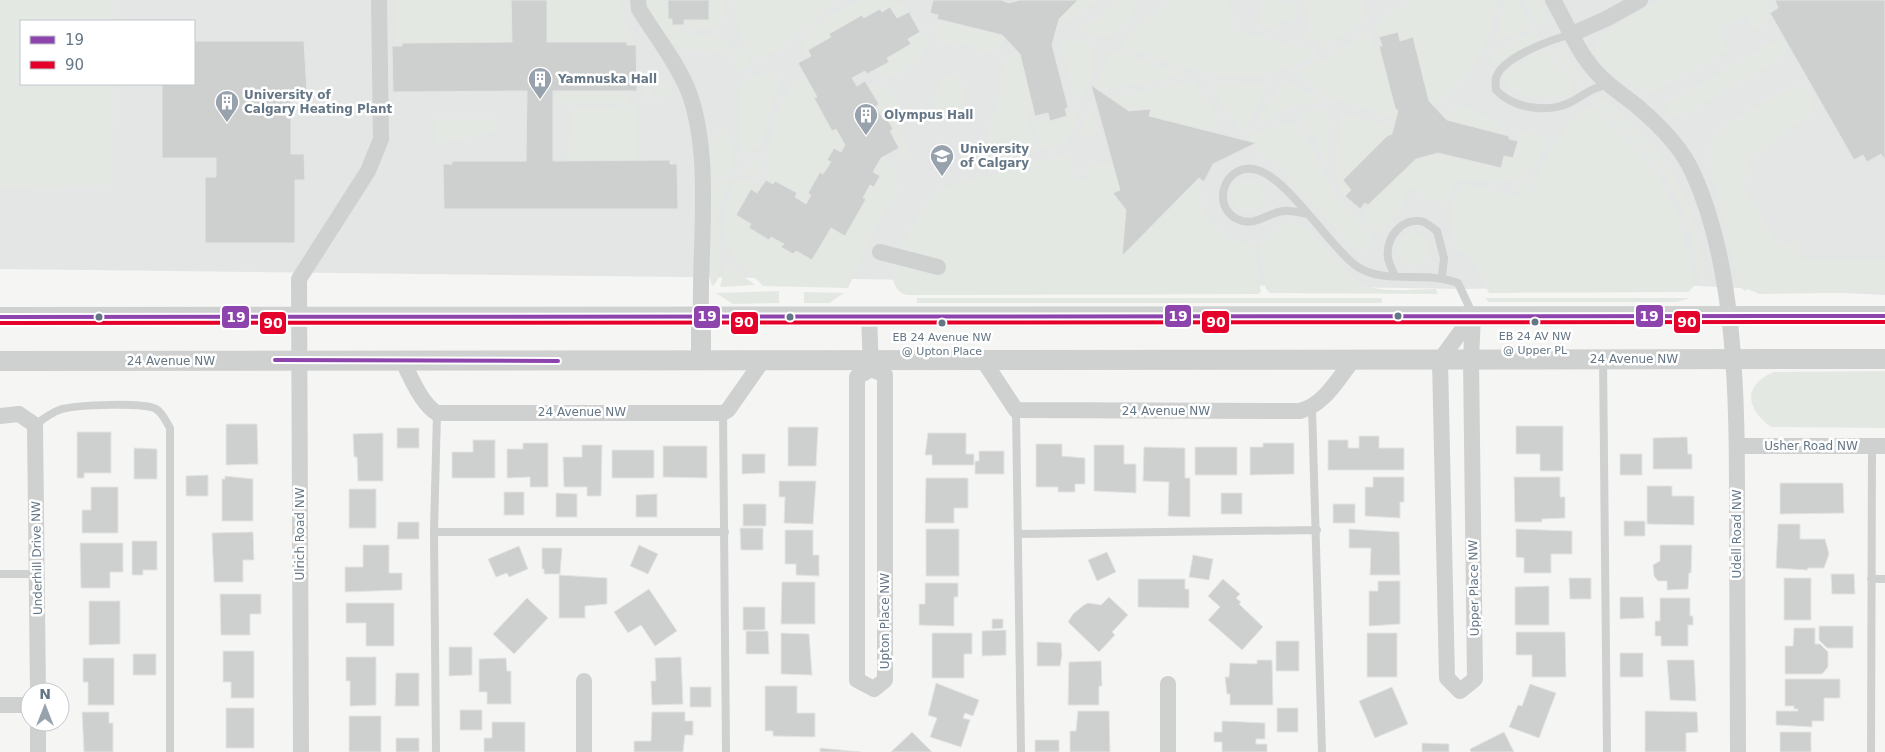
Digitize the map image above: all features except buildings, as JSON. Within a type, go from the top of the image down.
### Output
[{"type":"street","name":"Ulrich Road NW","points":[[301,752],[299,279],[368,171],[381,139],[379,0]]},
{"type":"street","points":[[638,0],[639,9],[683,80],[688,92],[699,136],[702,188],[701,360]]},
{"type":"street","name":"Udell Road NW","points":[[1553,0],[1585,57],[1597,73],[1639,108],[1668,136],[1692,170],[1706,208],[1714,239],[1728,317],[1735,382],[1738,752]]},
{"type":"street","points":[[1572,34],[1608,18],[1640,0]]},
{"type":"street","points":[[880,252],[938,267]]},
{"type":"street","points":[[1440,360],[1473,315]]},
{"type":"street","name":"Upper Place NW","points":[[1440,360],[1447,678],[1460,691],[1475,679],[1471,360],[1473,315]]},
{"type":"street","points":[[869,316],[871,364]]},
{"type":"street","points":[[0,317],[1885,316]]},
{"type":"street","name":"24 Avenue NW","points":[[0,361],[763,360],[871,364],[983,360],[1885,359]]},
{"type":"street","points":[[723,413],[728,410],[763,360]]},
{"type":"street","points":[[983,360],[1016,410]]},
{"type":"street","points":[[1312,408],[1322,400],[1353,360]]},
{"type":"street","points":[[403,361],[412,381],[432,410],[437,413]]},
{"type":"street","name":"Upton Place NW","points":[[871,364],[885,375],[885,680],[874,689],[857,680],[857,377],[871,364]]},
{"type":"street","name":"24 Avenue NW","points":[[1016,410],[1300,411],[1312,408]]},
{"type":"street","name":"24 Avenue NW","points":[[437,413],[723,413]]},
{"type":"street","points":[[0,416],[19,414],[35,425]]},
{"type":"street","name":"Underhill Drive NW","points":[[35,425],[38,682]]},
{"type":"street","name":"Usher Road NW","points":[[1737,446],[1879,446]]},
{"type":"street","points":[[584,681],[584,752]]},
{"type":"street","points":[[1168,684],[1168,752]]},
{"type":"street","points":[[0,705],[20,705]]},
{"type":"street","points":[[38,732],[38,752]]},
{"type":"lane","points":[[1572,34],[1543,42],[1503,67],[1496,78],[1496,90],[1510,101],[1523,106],[1541,108],[1573,101],[1594,87],[1609,84]]},
{"type":"lane","points":[[1307,214],[1284,210],[1251,222],[1239,220],[1231,215],[1224,204],[1224,184],[1230,175],[1241,169],[1254,169],[1268,174],[1307,214],[1355,265],[1381,276],[1442,276],[1458,283],[1473,315]]},
{"type":"lane","points":[[1396,276],[1388,258],[1388,246],[1397,228],[1406,222],[1425,222],[1437,231],[1444,258],[1442,276]]},
{"type":"lane","points":[[1604,359],[1607,752]]},
{"type":"lane","points":[[35,425],[53,413],[76,407],[142,406],[156,409],[170,428],[170,752]]},
{"type":"lane","points":[[1312,408],[1322,752]]},
{"type":"lane","points":[[1016,410],[1021,752]]},
{"type":"lane","points":[[436,752],[434,532],[437,413]]},
{"type":"lane","points":[[723,413],[726,752]]},
{"type":"lane","points":[[1870,752],[1871,579],[1879,446]]},
{"type":"lane","points":[[1019,534],[1317,530]]},
{"type":"lane","points":[[434,532],[725,532]]},
{"type":"lane","points":[[0,574],[38,574]]},
{"type":"lane","points":[[1871,579],[1885,579]]},
{"type":"shaded area","name":"University of Calgary","points":[[0,0],[1885,0],[1885,295],[1677,285],[1463,289],[855,279],[0,269]]},
{"type":"shaded area","points":[[0,0],[114,0],[113,20],[20,20],[20,85],[113,85],[112,185],[0,187]]},
{"type":"shaded area","points":[[395,0],[511,0],[512,42],[395,43]]},
{"type":"shaded area","points":[[547,0],[620,0],[625,25],[634,40],[634,45],[627,45],[627,42],[547,42]]},
{"type":"shaded area","points":[[646,0],[668,0],[668,19],[672,19],[672,24],[682,25],[681,32],[728,40],[727,51],[682,49],[671,42],[668,43],[648,10]]},
{"type":"shaded area","points":[[709,0],[726,0],[723,19],[712,28],[692,25],[691,20],[709,20]]},
{"type":"shaded area","points":[[734,0],[836,0],[778,50],[758,60],[747,49],[743,41]]},
{"type":"shaded area","points":[[861,0],[897,2],[904,5],[915,17],[929,41],[924,51],[915,61],[895,76],[872,71],[889,62],[887,58],[911,45],[908,39],[920,32],[909,12],[897,18],[879,10],[864,18],[862,15],[830,33],[831,37],[808,50],[811,56],[808,58],[802,47],[802,41],[831,15]]},
{"type":"shaded area","points":[[1078,0],[1099,0],[1063,23],[1059,19]]},
{"type":"shaded area","points":[[1118,0],[1135,0],[1133,16],[1107,38],[1077,30],[1101,18]]},
{"type":"shaded area","points":[[1169,0],[1227,0],[1234,16],[1230,29],[1310,50],[1314,48],[1316,53],[1296,64],[1274,72],[1253,76],[1233,76],[1214,75],[1177,66],[1120,45]]},
{"type":"shaded area","points":[[1260,0],[1292,2],[1297,16],[1289,23],[1282,21],[1272,29],[1261,26],[1258,15],[1262,9]]},
{"type":"shaded area","points":[[1303,0],[1362,0],[1366,19],[1322,48],[1319,37],[1310,40],[1304,38],[1310,27]]},
{"type":"shaded area","points":[[1411,0],[1497,0],[1489,34],[1477,59],[1459,82],[1434,106],[1429,101],[1413,38],[1400,41],[1397,32],[1379,37],[1376,24]]},
{"type":"shaded area","points":[[1505,0],[1517,0],[1531,27],[1497,41]]},
{"type":"shaded area","points":[[1523,0],[1539,0],[1550,19],[1537,25]]},
{"type":"shaded area","points":[[1662,0],[1766,0],[1772,11],[1765,15],[1769,23],[1755,31],[1746,15],[1718,30],[1728,50],[1650,93],[1603,66],[1596,56],[1596,46],[1603,36],[1614,27]]},
{"type":"shaded area","points":[[937,19],[1002,35],[1005,39],[992,53],[958,42],[945,44],[937,39],[934,29]]},
{"type":"shaded area","points":[[1369,30],[1373,47],[1379,46],[1395,107],[1398,111],[1396,120],[1320,93],[1298,71],[1324,60]]},
{"type":"shaded area","points":[[1532,32],[1536,33],[1536,41],[1495,64],[1488,61],[1492,55]]},
{"type":"shaded area","points":[[1777,40],[1786,42],[1789,49],[1781,54],[1781,58],[1684,114],[1673,115],[1665,109],[1667,104]]},
{"type":"shaded area","points":[[1060,41],[1081,41],[1093,48],[1094,67],[1091,78],[1083,95],[1075,98]]},
{"type":"shaded area","points":[[734,46],[741,49],[752,64],[736,72]]},
{"type":"shaded area","points":[[1551,48],[1561,51],[1582,76],[1582,82],[1578,82]]},
{"type":"shaded area","points":[[1543,49],[1575,87],[1573,93],[1565,96],[1540,98],[1508,87],[1504,80],[1507,71]]},
{"type":"shaded area","points":[[1016,50],[1020,54],[1034,111],[1027,115],[1035,150],[962,170],[985,143],[1001,90],[1002,66]]},
{"type":"shaded area","points":[[1114,52],[1120,52],[1181,74],[1096,92],[1108,56]]},
{"type":"shaded area","points":[[646,69],[655,69],[672,93],[665,98],[656,98],[656,84],[650,84],[650,99],[646,99]]},
{"type":"shaded area","points":[[768,73],[777,75],[779,82],[761,145],[740,158],[738,85],[755,75]]},
{"type":"shaded area","points":[[804,75],[817,97],[814,99],[832,131],[836,129],[845,145],[841,152],[834,148],[828,160],[831,162],[823,174],[820,173],[808,193],[811,195],[806,204],[795,197],[796,193],[776,181],[773,184],[766,180],[769,151],[779,109],[794,85]]},
{"type":"shaded area","points":[[952,76],[958,79],[964,89],[964,101],[955,117],[943,117],[933,106],[937,87],[943,79]]},
{"type":"shaded area","points":[[1193,81],[1220,118],[1205,130],[1149,116],[1151,109],[1129,111],[1110,98]]},
{"type":"shaded area","points":[[1284,81],[1325,101],[1289,106],[1261,124],[1257,122]]},
{"type":"shaded area","points":[[867,84],[885,87],[892,93],[897,103],[898,118],[909,158],[903,157],[890,131],[893,129],[886,118],[883,119],[876,106],[879,104]]},
{"type":"shaded area","points":[[1268,85],[1243,132],[1209,86]]},
{"type":"shaded area","points":[[1792,87],[1804,87],[1813,95],[1814,105],[1809,115],[1748,159],[1752,173],[1741,183],[1780,249],[1794,242],[1797,243],[1800,259],[1885,259],[1885,292],[1759,294],[1748,289],[1745,291],[1739,286],[1711,168],[1711,146],[1717,134],[1728,123]]},
{"type":"shaded area","points":[[563,92],[628,92],[629,102],[554,102],[556,94]]},
{"type":"shaded area","points":[[1594,96],[1604,99],[1651,144],[1673,175],[1683,193],[1690,213],[1703,259],[1704,282],[1700,283],[1687,222],[1673,188],[1647,152],[1594,99]]},
{"type":"shaded area","points":[[636,105],[638,161],[567,161],[572,110]]},
{"type":"shaded area","points":[[1459,105],[1484,116],[1504,128],[1507,130],[1506,135],[1447,120],[1444,116]]},
{"type":"shaded area","points":[[1090,106],[1099,133],[1079,138],[1078,137]]},
{"type":"shaded area","points":[[1587,107],[1593,108],[1635,149],[1665,189],[1677,215],[1689,256],[1695,285],[1688,292],[1489,293],[1472,258],[1455,249],[1451,206],[1458,191],[1466,184],[1520,197],[1522,192],[1512,188],[1529,177],[1531,191],[1536,191],[1537,179],[1547,156],[1570,124]]},
{"type":"shaded area","points":[[1320,109],[1324,110],[1329,117],[1327,163],[1325,163],[1315,138],[1298,117]]},
{"type":"shaded area","points":[[1077,110],[1067,142],[1042,149],[1033,124],[1067,116],[1066,113]]},
{"type":"shaded area","points":[[1341,113],[1394,128],[1392,134],[1387,136],[1343,180],[1351,190],[1345,196],[1338,187],[1336,171]]},
{"type":"shaded area","points":[[434,119],[494,119],[495,132],[436,144]]},
{"type":"shaded area","points":[[1284,123],[1293,123],[1305,136],[1336,200],[1372,236],[1370,240],[1372,243],[1365,249],[1361,250],[1353,247],[1278,166],[1259,152],[1249,139],[1252,135]]},
{"type":"shaded area","points":[[724,126],[732,148],[731,172],[710,182],[709,158],[711,144],[718,131]]},
{"type":"shaded area","points":[[1523,132],[1551,140],[1532,165],[1515,178],[1494,182],[1463,179],[1452,186],[1445,203],[1421,196],[1422,192],[1407,188],[1402,207],[1378,231],[1362,216],[1369,207],[1368,205],[1416,159],[1438,153],[1501,168],[1504,156],[1513,158],[1518,133]]},
{"type":"shaded area","points":[[762,153],[760,176],[756,178],[743,172],[742,169]]},
{"type":"shaded area","points":[[1063,155],[1071,161],[1076,181],[1088,178],[1086,168],[1112,161],[1120,190],[1113,193],[1126,210],[1123,256],[1199,178],[1201,180],[1199,184],[1202,206],[1210,224],[1230,239],[1254,246],[1261,291],[1258,294],[907,295],[899,291],[893,280],[892,267],[898,264],[903,250],[901,246],[918,216],[942,188]]},
{"type":"shaded area","points":[[884,156],[896,176],[898,192],[879,220],[848,288],[763,286],[731,252],[727,244],[724,226],[729,198],[735,181],[739,178],[761,187],[757,193],[751,190],[736,215],[751,224],[749,228],[769,240],[771,237],[784,244],[782,247],[793,254],[796,251],[812,260],[831,228],[845,236],[866,200],[863,198],[870,185],[880,176],[873,172]]},
{"type":"shaded area","points":[[727,179],[729,182],[718,215],[719,274],[717,281],[712,286],[710,279],[711,187]]},
{"type":"shaded area","points":[[1248,180],[1254,181],[1259,185],[1263,190],[1263,202],[1259,207],[1254,211],[1248,212],[1242,211],[1237,207],[1233,202],[1232,196],[1233,190],[1237,185],[1242,181]]},
{"type":"shaded area","points":[[1287,223],[1298,225],[1308,230],[1346,271],[1366,286],[1392,290],[1436,289],[1438,294],[1270,293],[1266,289],[1259,246]]},
{"type":"shaded area","points":[[1413,233],[1419,234],[1424,238],[1428,243],[1428,255],[1424,260],[1419,264],[1413,265],[1407,264],[1402,260],[1398,255],[1397,249],[1398,243],[1402,238],[1407,234]]},
{"type":"shaded area","points":[[726,263],[755,285],[720,287]]},
{"type":"shaded area","points":[[779,291],[779,303],[733,304],[716,293]]},
{"type":"shaded area","points":[[804,292],[844,293],[829,303],[804,303]]},
{"type":"shaded area","points":[[917,298],[1382,298],[1382,303],[917,303]]},
{"type":"shaded area","points":[[1485,298],[1690,298],[1677,302],[1489,302]]},
{"type":"shaded area","points":[[1885,371],[1885,428],[1771,427],[1756,413],[1751,398],[1752,390],[1757,384],[1764,377],[1774,372]]},
{"type":"transit line","name":"19","points":[[0,317],[1885,316]]},
{"type":"transit line","name":"90","points":[[0,323],[1885,322]]},
{"type":"transit line","name":"19","points":[[275,360],[558,361]]},
{"type":"place","name":"Yamnuska Hall","points":[[540,100]]},
{"type":"place","name":"University of Calgary Heating Plant","points":[[227,123]]},
{"type":"place","name":"Olympus Hall","points":[[866,136]]},
{"type":"place","name":"University of Calgary","points":[[942,177]]},
{"type":"place","name":"EB 24 AV NW @ Upper PL","points":[[1535,322]]},
{"type":"place","name":"EB 24 Avenue NW @ Upton Place","points":[[942,323]]}]
